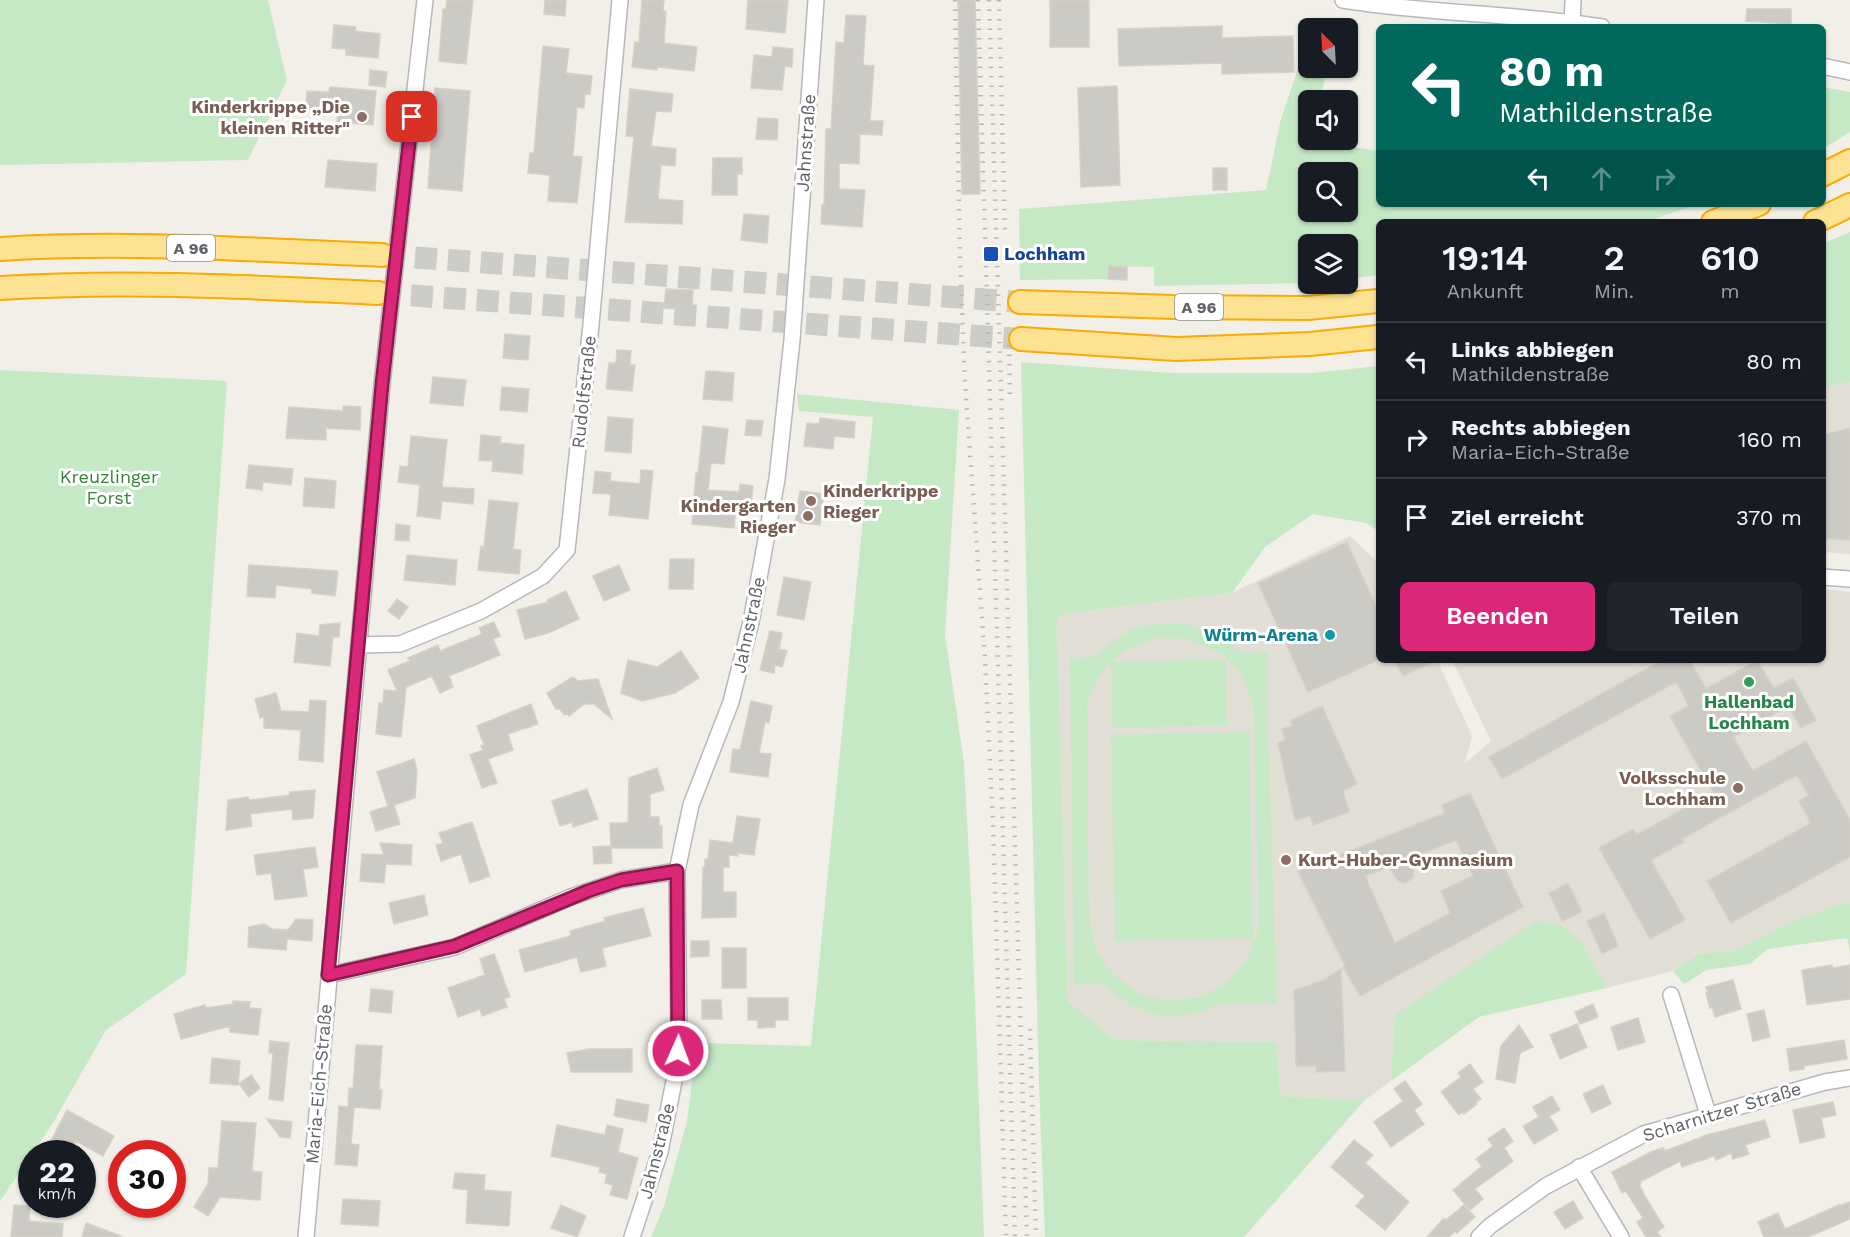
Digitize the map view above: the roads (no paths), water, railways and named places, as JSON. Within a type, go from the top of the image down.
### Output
[{"type":"highway","points":[[1826,173],[1850,161]]},
{"type":"highway","points":[[1821,219],[1850,205]]},
{"type":"highway","points":[[1721,219],[1751,207]]},
{"type":"highway","name":"A 96","points":[[0,249],[180,248],[382,255]]},
{"type":"highway","name":"A 96","points":[[0,288],[37,285],[179,284],[378,292]]},
{"type":"highway","name":"A 96","points":[[1020,302],[1173,307],[1308,308],[1376,301]]},
{"type":"highway","name":"A 96","points":[[1021,339],[1176,349],[1310,344],[1376,337]]},
{"type":"street","name":"Maria-Eich-Straße","points":[[306,1237],[382,384],[424,0]]},
{"type":"street","name":"Rudolfstraße","points":[[359,645],[400,644],[481,611],[543,576],[567,550],[591,325],[620,0]]},
{"type":"street","name":"Jahnstraße","points":[[632,1237],[660,1152],[677,1066],[679,1036],[677,871],[691,805],[731,702],[751,622],[777,478],[792,340],[816,0]]},
{"type":"street","points":[[1343,0],[1385,6],[1584,24]]},
{"type":"street","points":[[1572,22],[1573,0]]},
{"type":"street","points":[[1826,67],[1850,72]]},
{"type":"street","points":[[1826,577],[1850,579]]},
{"type":"street","points":[[328,975],[455,946],[571,897],[611,884],[677,871]]},
{"type":"street","points":[[1671,995],[1708,1114]]},
{"type":"street","name":"Scharnitzer Straße","points":[[1479,1237],[1490,1226],[1546,1186],[1644,1134],[1825,1082],[1850,1078]]},
{"type":"street","points":[[1579,1167],[1621,1237]]},
{"type":"tunnel","points":[[382,255],[1020,302]]},
{"type":"tunnel","points":[[378,293],[1021,339]]},
{"type":"railway","points":[[955,0],[965,383],[985,660],[993,824],[1006,1237]]},
{"type":"railway","points":[[978,0],[1015,1237]]},
{"type":"railway","points":[[989,0],[1027,1237]]},
{"type":"railway","points":[[999,0],[1005,234]]},
{"type":"railway","points":[[1009,345],[1010,396]]},
{"type":"railway","points":[[1030,1029],[1036,1237]]},
{"type":"place","name":"Kinderkrippe „Die kleinen Ritter\"","points":[[362,117]]},
{"type":"place","name":"Lochham","points":[[991,254]]},
{"type":"place","name":"Kinderkrippe Rieger","points":[[811,501]]},
{"type":"place","name":"Kindergarten Rieger","points":[[808,516]]},
{"type":"place","name":"Würm-Arena","points":[[1330,635]]},
{"type":"place","name":"Hallenbad Lochham","points":[[1749,682]]},
{"type":"place","name":"Volksschule Lochham","points":[[1738,788]]},
{"type":"place","name":"Kurt-Huber-Gymnasium","points":[[1286,860]]},
{"type":"park label","name":"Kreuzlinger Forst","points":[[109,487]]}]
